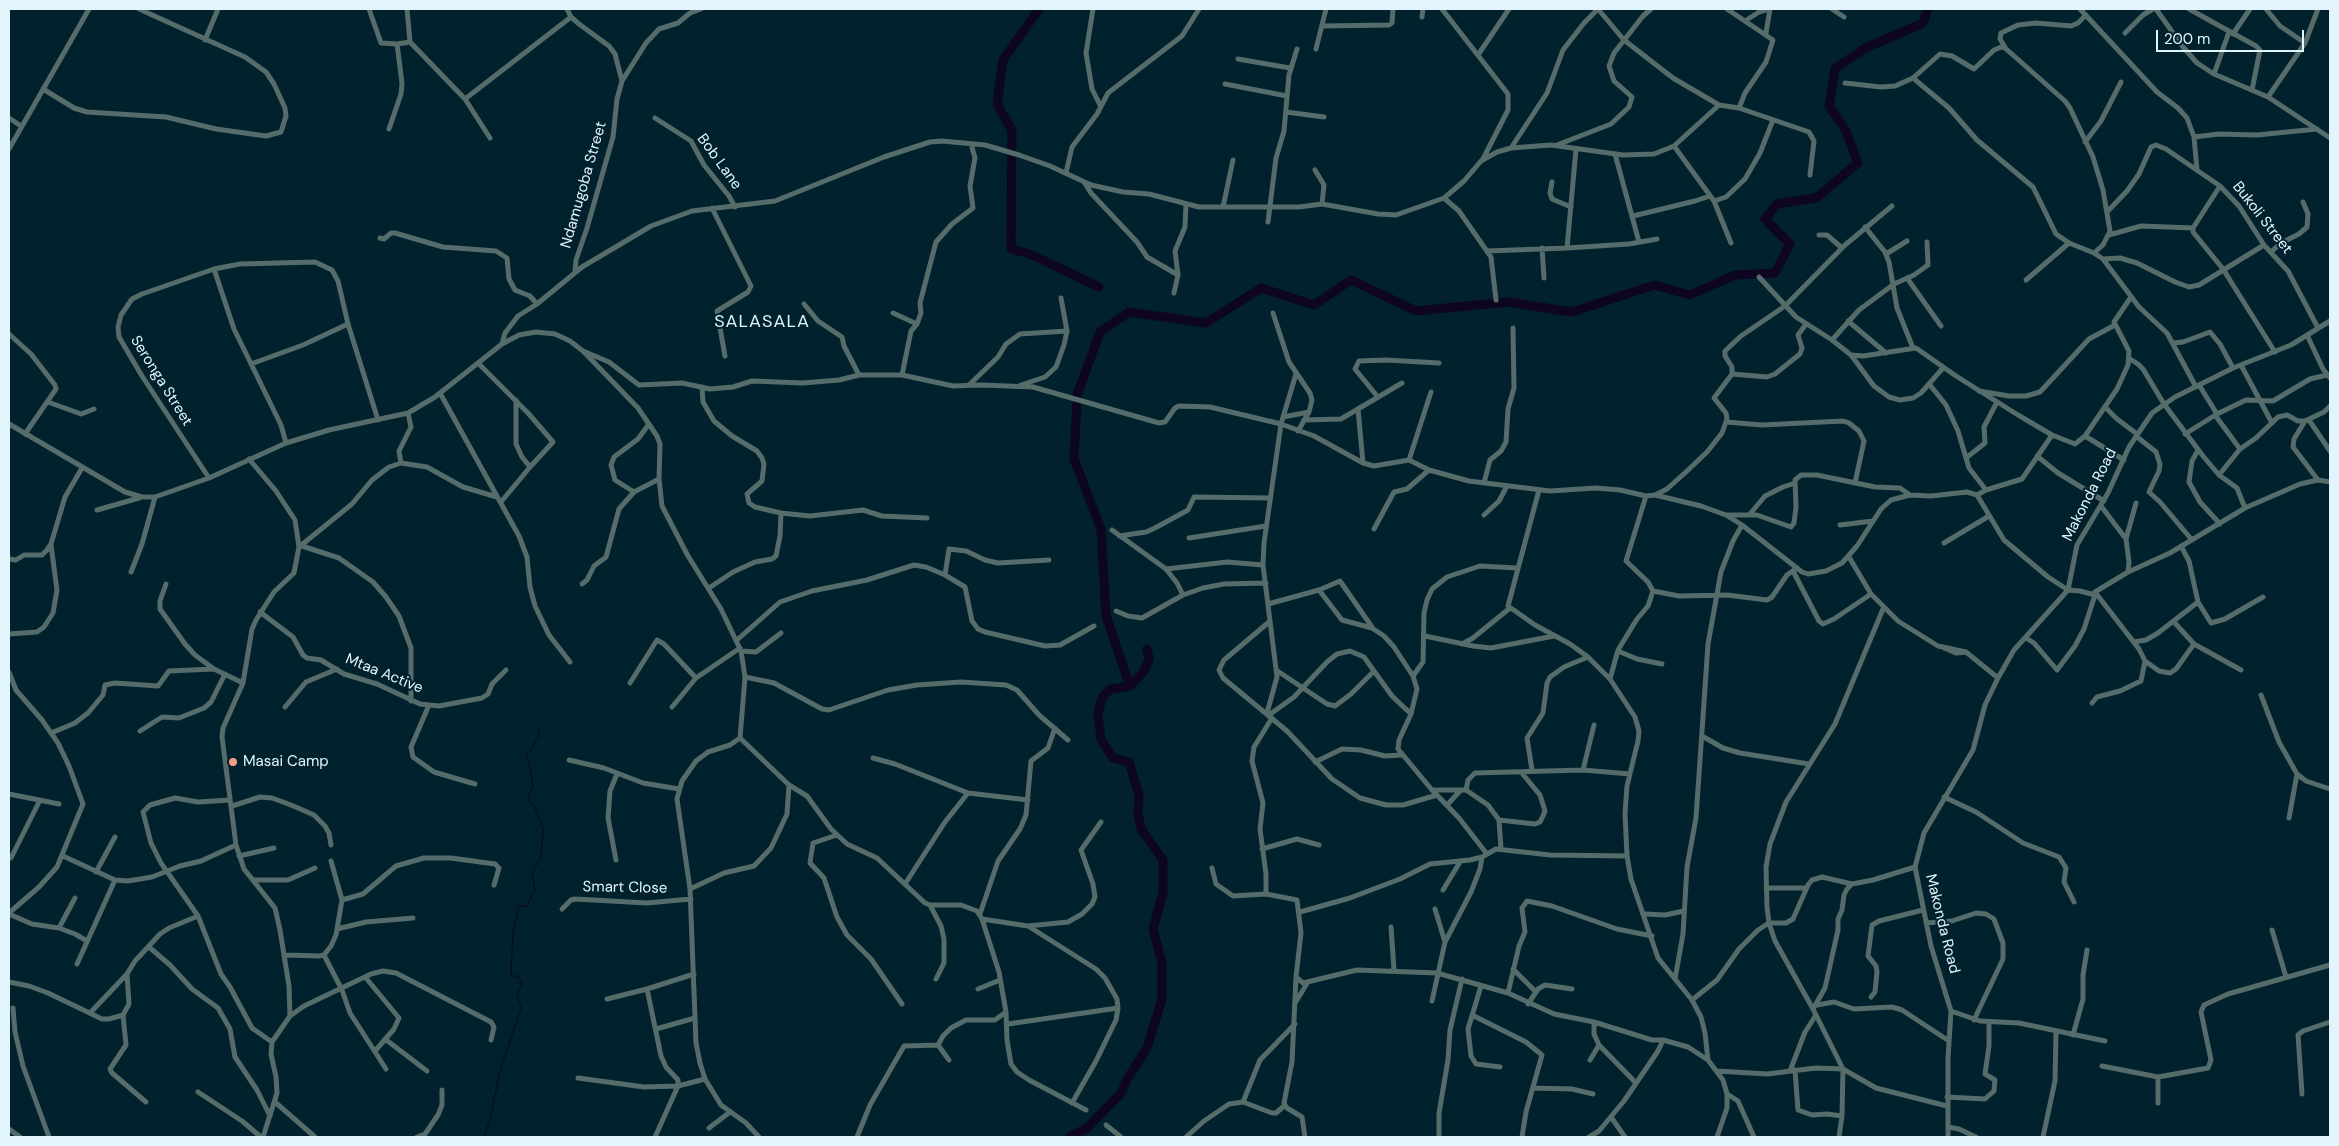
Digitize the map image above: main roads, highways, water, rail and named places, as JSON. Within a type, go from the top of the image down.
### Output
[{"type":"waterway","points":[[1039,9],[1003,60],[997,104],[1012,130],[1011,249],[1030,254],[1099,287]]},
{"type":"waterway","points":[[1077,395],[1100,332],[1129,312],[1206,323],[1261,288],[1314,305],[1351,280],[1416,311],[1508,302],[1572,312],[1654,285],[1690,295],[1735,275],[1775,273],[1790,244],[1765,219],[1777,204],[1816,198],[1858,163],[1846,131],[1829,106],[1835,69],[1865,48],[1923,23],[1928,9]]},
{"type":"waterway","points":[[1077,402],[1074,459],[1101,529],[1106,616],[1130,686]]},
{"type":"waterway","points":[[1069,1137],[1087,1128],[1122,1092],[1126,1081],[1147,1048],[1162,999],[1162,963],[1153,929],[1163,893],[1163,860],[1141,829],[1138,814],[1139,795],[1129,762],[1113,758],[1101,739],[1098,716],[1101,701],[1105,694],[1111,689],[1130,686],[1144,671],[1149,659],[1147,649]]},
{"type":"waterway","points":[[484,1137],[490,1120],[501,1067],[521,1008],[517,996],[522,983],[518,976],[511,976],[513,931],[518,906],[527,906],[535,889],[532,873],[541,857],[543,829],[534,805],[527,801],[533,786],[530,766],[526,757],[539,736],[539,727],[537,725]]},
{"type":"place","name":"Masai Camp","points":[[233,762]]},
{"type":"district","name":"SALASALA","points":[[762,322]]}]
